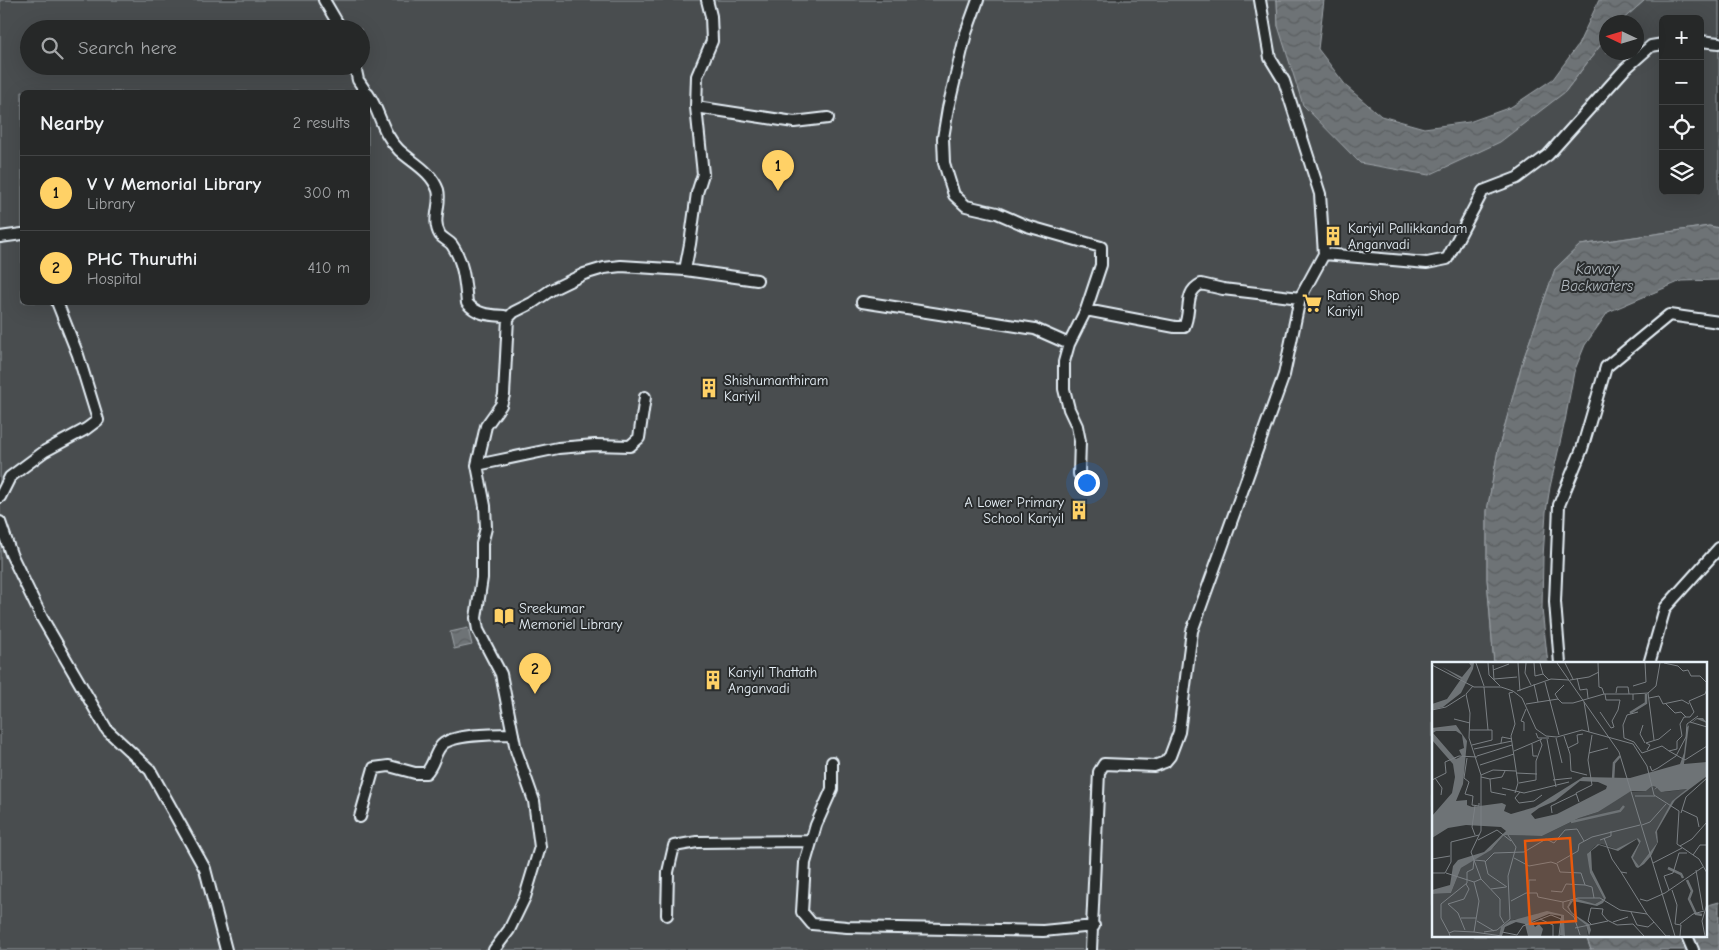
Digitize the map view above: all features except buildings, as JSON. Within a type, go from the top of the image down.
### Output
[{"type":"street","points":[[324,0],[336,20]]},
{"type":"street","points":[[685,270],[696,193],[703,174],[696,107],[697,76],[712,41],[711,16],[707,0]]},
{"type":"street","points":[[978,0],[966,33],[948,108],[943,138],[944,163],[954,195],[966,206],[997,213],[1027,226],[1101,247],[1101,265],[1086,310],[1069,344],[1064,362],[1064,389],[1069,409],[1077,426],[1080,441],[1079,474]]},
{"type":"street","points":[[1091,950],[1094,926],[1099,772],[1104,764],[1154,766],[1164,762],[1170,756],[1179,732],[1192,631],[1284,375],[1300,298],[1324,254],[1320,194],[1284,81],[1270,58],[1260,0]]},
{"type":"street","points":[[1704,42],[1719,44]]},
{"type":"street","points":[[1324,254],[1427,263],[1447,259],[1467,217],[1483,191],[1517,178],[1548,155],[1625,69],[1652,46],[1659,45]]},
{"type":"street","points":[[357,75],[365,90]]},
{"type":"street","points":[[370,97],[384,130],[399,150],[430,176],[439,192],[436,219],[440,235],[452,245],[461,263],[467,304],[471,309],[479,313],[508,318]]},
{"type":"street","points":[[696,107],[794,122],[828,118]]},
{"type":"street","points":[[0,237],[20,234]]},
{"type":"street","points":[[494,950],[509,930],[525,896],[540,847],[534,801],[516,750],[501,674],[478,630],[476,618],[482,578],[482,544],[486,528],[485,506],[478,466],[486,426],[501,405],[504,395],[508,318],[514,312],[551,290],[604,268],[621,266],[685,270],[757,280]]},
{"type":"street","points":[[1086,310],[1175,327],[1184,327],[1188,319],[1190,296],[1194,288],[1201,284],[1222,289],[1300,298]]},
{"type":"street","points":[[862,302],[1035,329],[1069,344]]},
{"type":"street","points":[[0,497],[10,477],[45,451],[86,429],[98,420],[78,355],[58,305]]},
{"type":"street","points":[[1560,662],[1555,602],[1559,505],[1582,449],[1606,367],[1669,315],[1719,322]]},
{"type":"street","points":[[478,466],[558,448],[595,445],[630,446],[639,438],[645,397]]},
{"type":"street","points":[[0,522],[11,554],[42,618],[107,730],[150,770],[205,870],[226,950]]},
{"type":"street","points":[[1650,662],[1665,608],[1719,548]]},
{"type":"street","points":[[360,817],[374,768],[389,766],[415,773],[426,773],[432,768],[441,745],[454,738],[513,734]]},
{"type":"street","points":[[832,762],[832,790],[805,863],[802,912],[812,924],[846,927],[1043,931],[1094,926]]},
{"type":"street","points":[[666,915],[668,872],[674,846],[697,842],[812,841]]},
{"type":"street","points":[[1688,938],[1693,950]]},
{"type":"shaded area","points":[[0,0],[1277,0],[1278,26],[1360,163],[1565,92],[1599,47],[1599,60],[1644,60],[1644,15],[1628,15],[1645,0],[1719,0],[1719,228],[1709,226],[1580,245],[1555,269],[1523,360],[1498,450],[1487,511],[1487,579],[1494,662],[1432,662],[1432,938],[1587,938],[1591,950],[0,950]]},
{"type":"water","points":[[1277,0],[1324,0],[1318,49],[1347,87],[1381,116],[1424,128],[1469,122],[1511,107],[1553,79],[1578,45],[1599,0],[1645,0],[1628,15],[1599,15],[1599,47],[1565,92],[1500,142],[1429,175],[1360,163],[1303,105],[1278,26]]},
{"type":"water","name":"Kavvay Backwaters","points":[[1709,226],[1719,228],[1719,280],[1681,281],[1608,312],[1585,345],[1574,372],[1546,512],[1542,609],[1548,662],[1494,662],[1487,579],[1487,511],[1498,450],[1523,360],[1555,269],[1580,245]]},
{"type":"water","points":[[468,628],[472,645],[454,649],[450,632]]},
{"type":"water","points":[[1719,902],[1719,950],[1591,950],[1587,938],[1706,938],[1706,906]]},
{"type":"place","name":"V V Memorial Library","points":[[778,191]]},
{"type":"place","name":"Kariyil Pallikkandam Anganvadi","points":[[1333,236]]},
{"type":"place","name":"Ration Shop Kariyil","points":[[1312,303]]},
{"type":"place","name":"Shishumanthiram Kariyil","points":[[709,388]]},
{"type":"place","name":"A Lower Primary School Kariyil","points":[[1079,510]]},
{"type":"place","name":"Sreekumar Memoriel Library","points":[[504,616]]},
{"type":"place","name":"Kariyil Thattath Anganvadi","points":[[713,680]]},
{"type":"place","name":"PHC Thuruthi","points":[[535,694]]}]
